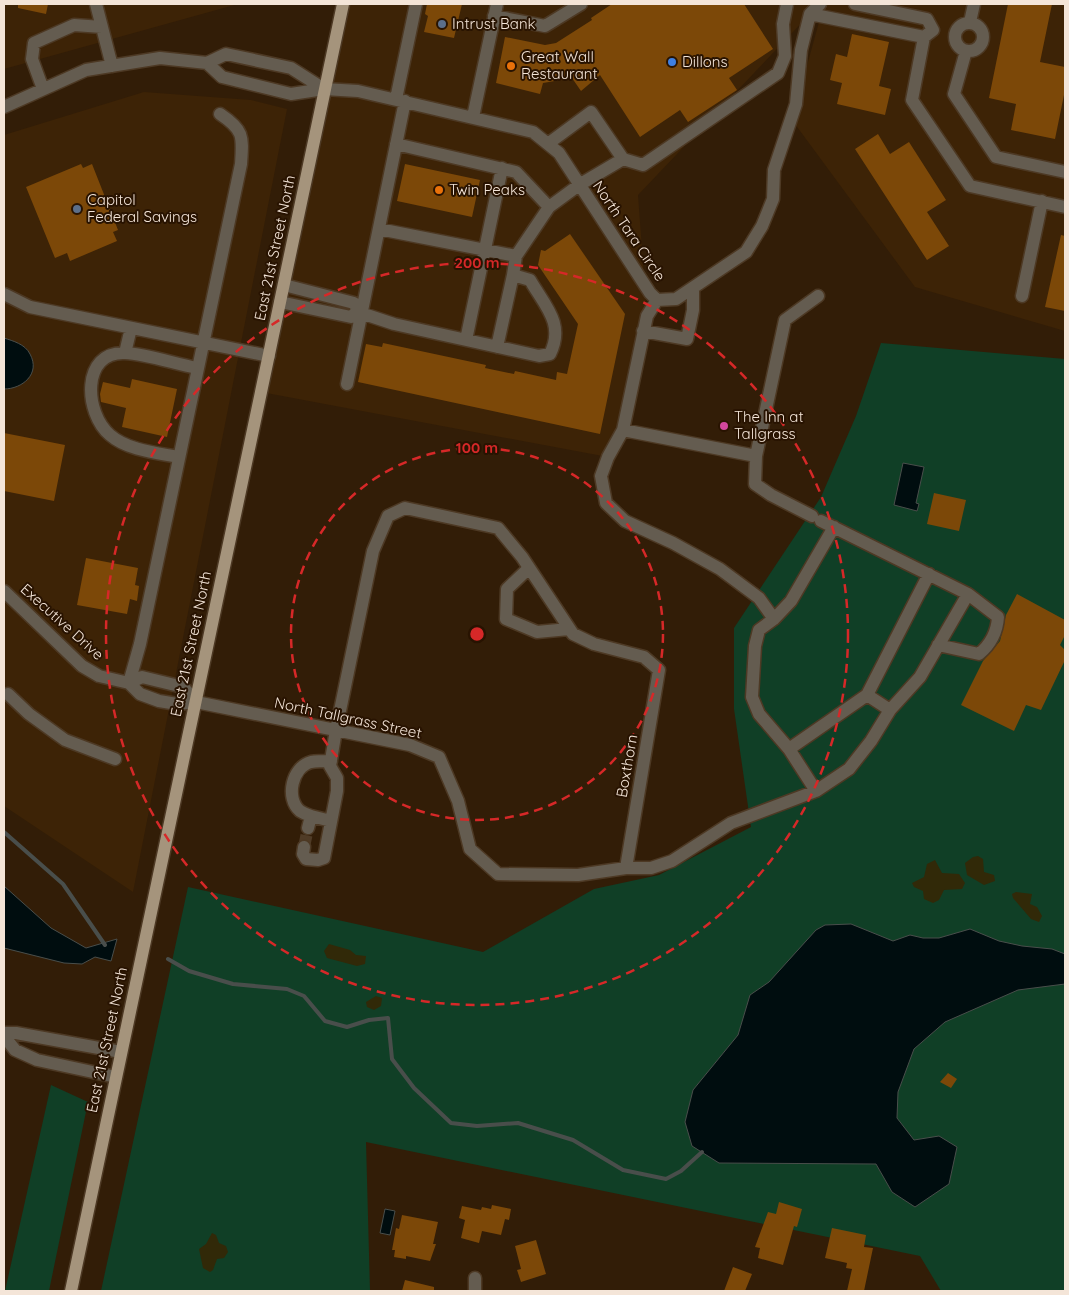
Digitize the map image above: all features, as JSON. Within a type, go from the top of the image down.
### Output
[{"type":"main road","name":"East 21st Street North","points":[[71,1291],[343,4]]},
{"type":"street","points":[[96,4],[112,66]]},
{"type":"street","points":[[347,384],[360,312],[396,144],[416,4]]},
{"type":"street","points":[[473,117],[495,10],[545,26],[579,4]]},
{"type":"street","points":[[549,143],[591,112],[623,158],[643,165],[778,73],[786,56],[783,24],[787,4]]},
{"type":"street","points":[[810,14],[820,4]]},
{"type":"street","points":[[855,4],[927,19],[928,34],[912,100],[970,186],[1065,206]]},
{"type":"street","points":[[970,22],[974,4]]},
{"type":"street","points":[[810,14],[928,34],[955,34]]},
{"type":"street","name":"North Tara Circle","points":[[207,63],[222,77],[291,94],[324,89],[358,90],[533,132],[559,153],[650,293],[656,300],[676,299],[746,252],[762,226],[773,199],[774,170],[796,104],[801,50],[810,14]]},
{"type":"street","points":[[970,22],[979,26],[983,40],[978,48],[966,51],[958,46],[955,34],[961,25],[970,22]]},
{"type":"street","points":[[43,89],[32,59],[34,43],[74,25],[102,26]]},
{"type":"street","points":[[966,51],[954,94],[996,157],[1065,172]]},
{"type":"street","points":[[4,107],[86,70],[160,58],[207,63],[226,54],[291,68],[324,89]]},
{"type":"street","points":[[129,683],[140,644],[202,343],[240,171],[243,142],[236,125],[220,114]]},
{"type":"street","points":[[396,144],[516,172],[549,208]]},
{"type":"street","points":[[497,347],[516,256],[549,208],[579,185],[623,158]]},
{"type":"street","points":[[466,340],[483,250],[502,168]]},
{"type":"street","points":[[1022,296],[1042,201]]},
{"type":"street","points":[[379,229],[516,256]]},
{"type":"street","points":[[284,285],[354,303],[360,312],[394,324],[539,356],[550,354],[556,341],[557,328],[530,280],[513,275]]},
{"type":"street","points":[[643,331],[687,339],[693,310],[693,288]]},
{"type":"street","points":[[4,294],[30,307],[268,356]]},
{"type":"street","points":[[818,296],[785,320],[756,456],[755,484],[771,495],[817,519],[968,594],[998,617],[997,629],[988,646],[979,654],[938,645]]},
{"type":"street","points":[[656,300],[646,316],[623,430],[608,457],[601,476],[606,502],[625,521],[673,543],[720,569],[759,598],[774,619]]},
{"type":"street","points":[[280,302],[351,317],[360,312]]},
{"type":"street","points":[[124,353],[131,328]]},
{"type":"street","points":[[178,457],[120,442],[109,434],[98,420],[91,402],[91,384],[96,368],[106,357],[124,353],[197,368]]},
{"type":"street","points":[[623,430],[756,456]]},
{"type":"street","points":[[304,847],[303,854],[306,859],[318,860],[324,858],[337,778],[330,766],[336,730],[373,551],[388,516],[405,508],[498,528],[529,568],[569,629],[537,632],[506,619],[507,589],[529,568]]},
{"type":"street","points":[[816,791],[789,749],[759,714],[752,697],[755,646],[759,630],[774,619],[791,601],[834,527]]},
{"type":"street","points":[[789,749],[867,694],[929,574]]},
{"type":"street","name":"Executive Drive","points":[[4,591],[82,666],[99,676],[129,683],[140,694],[159,701],[177,704],[196,702]]},
{"type":"street","name":"North Tallgrass Street","points":[[196,702],[410,745],[439,757],[458,801],[470,849],[498,874],[578,875],[626,868],[651,868],[672,861],[731,823],[816,791],[849,769],[871,741],[890,710],[920,677],[968,594]]},
{"type":"street","name":"Boxthorn","points":[[569,629],[573,634],[594,644],[644,657],[659,670],[626,868]]},
{"type":"street","name":"Executive Drive","points":[[129,683],[142,677],[184,687],[196,702]]},
{"type":"street","points":[[8,694],[29,714],[65,740],[116,759]]},
{"type":"street","points":[[867,694],[890,710]]},
{"type":"street","points":[[331,761],[310,762],[297,773],[292,788],[293,799],[300,811],[310,822],[331,821]]},
{"type":"street","points":[[116,1077],[37,1060],[15,1050],[4,1034],[16,1033],[121,1052]]},
{"type":"shaded area","points":[[4,4],[238,4],[4,69]]},
{"type":"shaded area","points":[[344,4],[813,4],[810,14],[638,195],[647,316],[608,457],[261,392]]},
{"type":"shaded area","points":[[824,4],[1065,4],[1065,331],[915,287],[792,120]]},
{"type":"shaded area","points":[[144,92],[251,100],[287,109],[133,892],[4,806],[4,135]]},
{"type":"shaded area","points":[[4,338],[18,343],[28,351],[33,361],[33,368],[28,379],[23,383],[4,389]]},
{"type":"shaded area","points":[[903,463],[924,467],[916,503],[919,504],[917,511],[894,505]]},
{"type":"shaded area","points":[[4,886],[51,928],[86,948],[117,939],[111,961],[95,957],[82,964],[64,963],[4,948]]},
{"type":"shaded area","points":[[851,924],[893,941],[910,935],[923,938],[939,938],[970,929],[999,941],[1022,946],[1052,949],[1065,954],[1065,984],[1018,990],[945,1022],[914,1049],[898,1092],[897,1118],[914,1140],[939,1136],[957,1147],[949,1184],[915,1207],[892,1192],[876,1164],[719,1163],[692,1146],[685,1122],[693,1090],[738,1035],[750,995],[769,982],[816,930],[825,925]]},
{"type":"shaded area","points":[[385,1209],[395,1211],[390,1235],[380,1233]]},
{"type":"green space","points":[[881,343],[1065,359],[1065,1291],[941,1291],[920,1256],[366,1142],[370,1291],[101,1291],[188,887],[483,952],[594,889],[659,875],[751,827],[734,709],[734,628],[821,497],[856,416]]},
{"type":"green space","points":[[51,1085],[88,1102],[49,1291],[5,1291]]},
{"type":"sand","points":[[978,856],[983,859],[984,872],[994,875],[995,881],[984,885],[967,875],[965,863]]},
{"type":"sand","points":[[935,860],[942,873],[959,874],[965,883],[962,889],[944,890],[939,900],[933,903],[924,899],[923,891],[914,887],[912,883],[924,877],[927,864]]},
{"type":"sand","points":[[1016,892],[1032,894],[1030,904],[1037,907],[1042,916],[1039,922],[1031,919],[1013,898],[1012,894]]},
{"type":"sand","points":[[329,944],[350,950],[356,955],[366,956],[365,964],[357,966],[327,958],[324,951]]},
{"type":"sand","points":[[376,996],[382,998],[381,1006],[374,1010],[367,1007],[366,1002]]},
{"type":"sand","points":[[212,1233],[216,1235],[219,1243],[226,1246],[228,1252],[224,1258],[217,1259],[213,1270],[210,1272],[203,1268],[199,1249],[206,1244]]},
{"type":"building","points":[[18,4],[48,4],[46,14],[18,8]]},
{"type":"building","name":"Intrust Bank","points":[[427,4],[462,4],[454,38],[424,32],[428,16],[425,14]]},
{"type":"building","name":"Dillons","points":[[612,4],[744,4],[773,49],[729,78],[737,90],[688,122],[680,110],[640,137],[600,75],[581,91],[572,78],[543,83],[540,94],[496,83],[505,37],[545,45],[556,43],[592,20],[591,18]]},
{"type":"building","points":[[1008,4],[1052,4],[1040,62],[1065,67],[1065,90],[1055,139],[1011,130],[1016,104],[989,98]]},
{"type":"building","points":[[852,34],[889,42],[879,86],[891,89],[885,115],[837,104],[842,83],[830,80],[836,54],[847,57]]},
{"type":"building","points":[[878,134],[890,154],[909,142],[946,200],[927,212],[949,246],[927,260],[855,149]]},
{"type":"building","points":[[81,164],[83,168],[92,164],[118,230],[113,232],[117,241],[70,261],[67,253],[55,258],[26,187]]},
{"type":"building","name":"Twin Peaks","points":[[405,164],[480,180],[472,217],[397,201]]},
{"type":"building","points":[[570,234],[625,314],[600,434],[358,382],[366,344],[382,347],[383,343],[486,365],[485,368],[514,374],[515,371],[556,380],[557,372],[567,374],[578,324],[538,265],[541,250],[545,251]]},
{"type":"building","points":[[1061,235],[1065,236],[1065,311],[1045,307]]},
{"type":"building","points":[[132,379],[177,389],[167,437],[122,427],[126,408],[101,402],[100,394],[103,382],[130,388]]},
{"type":"building","points":[[4,433],[65,445],[54,501],[4,491]]},
{"type":"building","points":[[934,493],[966,500],[959,531],[927,524]]},
{"type":"building","points":[[86,558],[138,568],[135,585],[139,586],[137,601],[130,599],[127,614],[77,605]]},
{"type":"building","points":[[1017,594],[1065,620],[1065,635],[1060,645],[1065,650],[1065,660],[1041,710],[1026,705],[1014,731],[961,705],[983,661],[1000,641],[1006,615]]},
{"type":"building","points":[[948,1073],[957,1079],[951,1088],[940,1082]]},
{"type":"building","points":[[779,1202],[802,1209],[797,1227],[794,1226],[783,1265],[758,1258],[760,1248],[755,1247],[768,1212],[776,1214]]},
{"type":"building","points":[[492,1205],[511,1209],[509,1220],[505,1219],[501,1235],[482,1231],[479,1243],[461,1238],[465,1220],[459,1218],[462,1206],[481,1210],[482,1207],[491,1209]]},
{"type":"building","points":[[402,1215],[438,1222],[433,1244],[436,1244],[430,1261],[406,1256],[406,1259],[394,1257],[395,1250],[392,1250],[396,1228],[399,1229]]},
{"type":"building","points":[[832,1228],[866,1235],[864,1247],[873,1248],[864,1291],[847,1291],[852,1269],[846,1268],[847,1263],[825,1258]]},
{"type":"building","points":[[536,1240],[546,1274],[521,1282],[517,1270],[521,1269],[515,1246]]},
{"type":"building","points":[[733,1267],[752,1274],[745,1291],[724,1291]]},
{"type":"building","points":[[405,1280],[434,1287],[434,1291],[402,1291]]},
{"type":"waterway","points":[[4,832],[63,884],[105,945]]},
{"type":"waterway","points":[[168,959],[189,971],[233,984],[287,989],[304,996],[325,1021],[347,1027],[369,1020],[388,1018],[392,1059],[414,1088],[451,1123],[477,1126],[518,1123],[573,1140],[623,1170],[666,1179],[681,1171],[702,1152]]},
{"type":"tunnel","points":[[304,847],[308,828]]},
{"type":"place","name":"Intrust Bank","points":[[442,24]]},
{"type":"place","name":"Dillons","points":[[672,62]]},
{"type":"place","name":"Great Wall Restaurant","points":[[511,66]]},
{"type":"place","name":"Twin Peaks","points":[[439,190]]},
{"type":"place","name":"Capitol Federal Savings","points":[[77,209]]},
{"type":"place","name":"The Inn at Tallgrass","points":[[724,426]]}]
